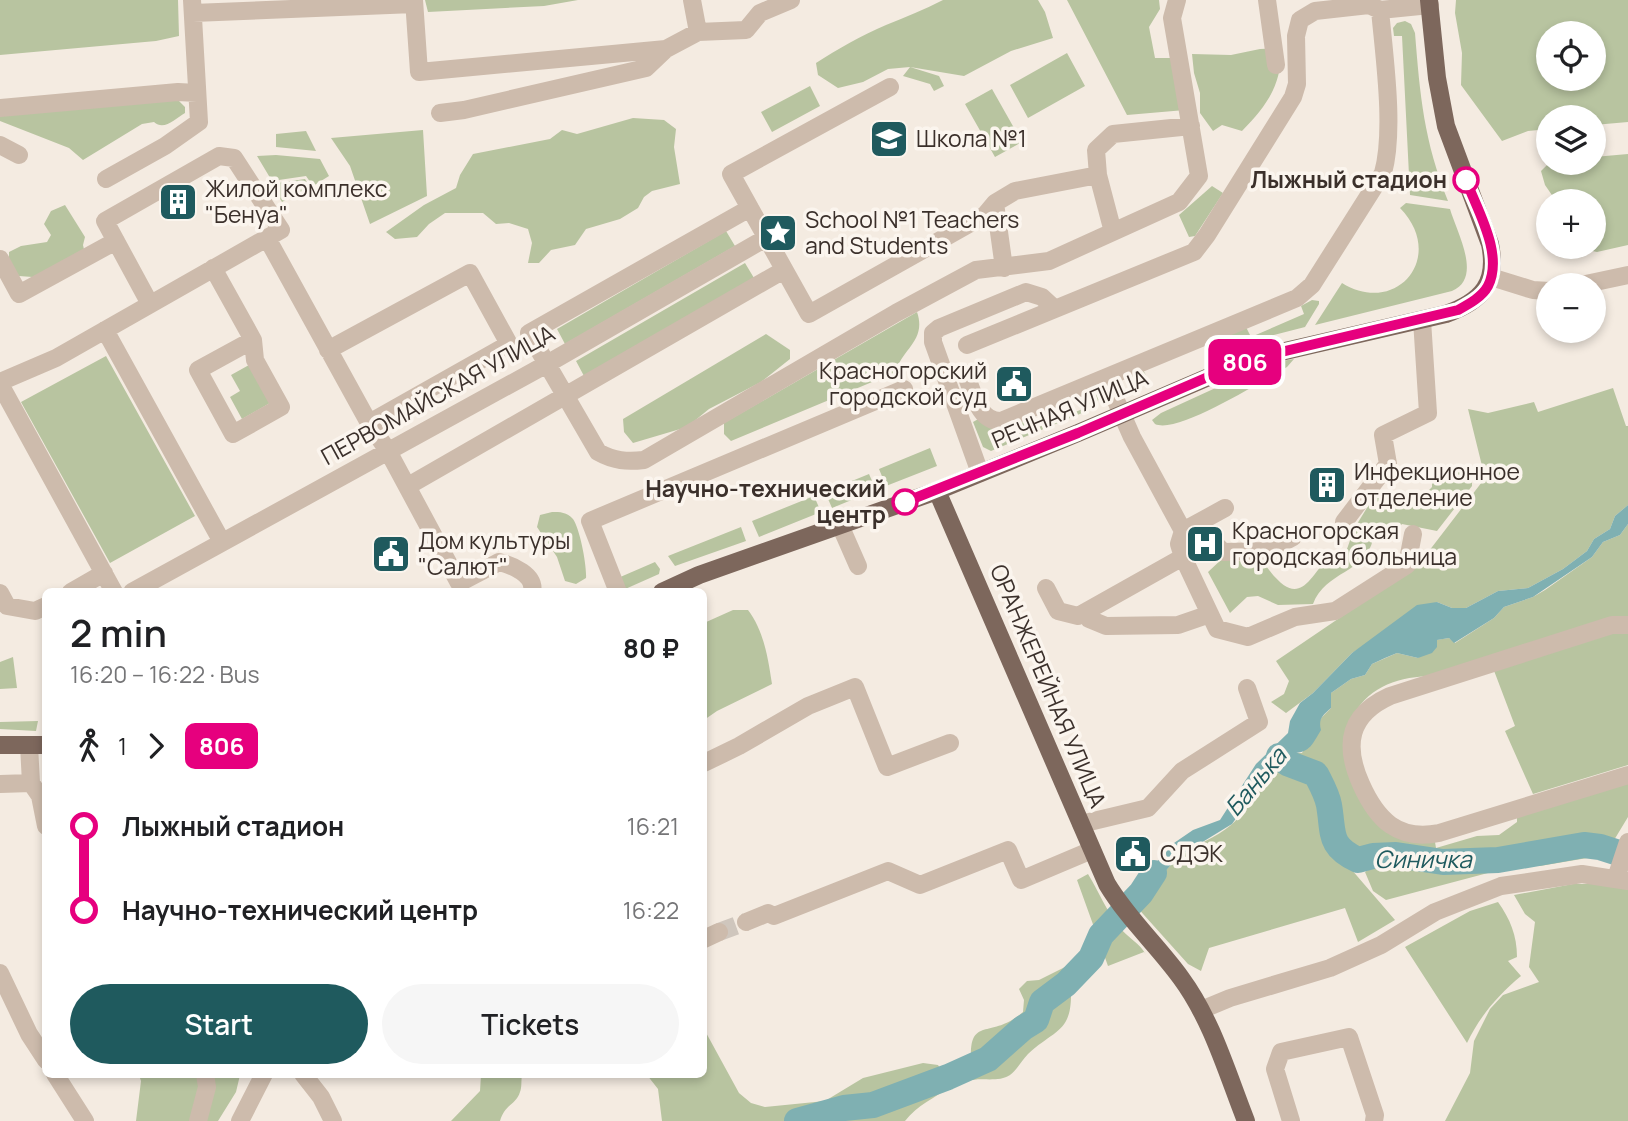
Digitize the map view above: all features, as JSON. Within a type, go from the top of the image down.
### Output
[{"type":"main road","points":[[1429,2],[1437,78],[1446,126],[1490,244],[1491,277]]},
{"type":"main road","name":"РЕЧНАЯ УЛИЦА","points":[[671,588],[699,575],[937,491],[1238,364],[1446,314],[1470,303],[1487,287],[1491,277]]},
{"type":"main road","name":"ОРАНЖЕРЕЙНАЯ УЛИЦА","points":[[937,491],[1091,850],[1116,900],[1182,979],[1201,1010],[1246,1121]]},
{"type":"main road","points":[[0,745],[37,745]]},
{"type":"street","points":[[692,0],[698,32]]},
{"type":"street","points":[[440,113],[464,110],[646,68],[666,49],[698,32],[746,30],[760,13],[791,0]]},
{"type":"street","points":[[530,332],[598,452],[628,462],[644,460],[964,276],[976,271],[1049,261],[1179,202],[1199,176],[1172,18],[1177,0]]},
{"type":"street","points":[[1267,0],[1276,65]]},
{"type":"street","points":[[106,179],[165,146],[199,122],[192,7],[414,2],[419,72],[666,49]]},
{"type":"street","points":[[967,345],[1194,252],[1293,97],[1297,84],[1296,36],[1300,20],[1315,11],[1429,2]]},
{"type":"street","points":[[965,373],[983,415],[995,422],[1001,421],[1297,298],[1312,285],[1383,173],[1388,156],[1388,132],[1372,5]]},
{"type":"street","points":[[890,87],[731,174],[809,314],[979,219],[995,203],[1015,191],[1098,175]]},
{"type":"street","points":[[0,108],[178,92],[197,93]]},
{"type":"street","points":[[1113,232],[1098,175],[1096,150],[1113,134],[1191,126]]},
{"type":"street","points":[[0,145],[19,155]]},
{"type":"street","points":[[112,588],[0,383],[56,358],[281,230],[234,158],[219,156],[104,220],[150,304]]},
{"type":"street","points":[[995,203],[1004,268]]},
{"type":"street","points":[[369,423],[750,208]]},
{"type":"street","points":[[267,238],[369,423],[408,486],[451,587],[499,562],[529,577],[533,588]]},
{"type":"street","name":"ПЕРВОМАЙСКАЯ УЛИЦА","points":[[139,588],[547,363],[766,238]]},
{"type":"street","points":[[0,259],[19,294],[116,241]]},
{"type":"street","points":[[213,268],[253,340],[255,360],[281,407],[233,434],[198,370],[253,340]]},
{"type":"street","points":[[408,486],[784,270]]},
{"type":"street","points":[[328,350],[470,273],[509,344]]},
{"type":"street","points":[[1606,280],[1628,275]]},
{"type":"street","points":[[1491,277],[1536,290]]},
{"type":"street","points":[[980,474],[933,342],[936,330],[1026,292],[1042,297],[1055,309]]},
{"type":"street","points":[[1344,522],[1388,464],[1383,436],[1428,413],[1422,320]]},
{"type":"street","points":[[105,330],[222,542]]},
{"type":"street","points":[[1106,378],[1122,414],[1190,528],[1223,552],[1267,551],[1293,537]]},
{"type":"street","points":[[616,588],[590,521],[904,388]]},
{"type":"street","points":[[1225,508],[1190,528],[1179,544],[1217,629],[1248,637],[1295,617],[1335,611],[1408,565],[1413,534]]},
{"type":"street","points":[[840,525],[858,566]]},
{"type":"street","points":[[1046,588],[1058,611],[1077,616],[1183,557]]},
{"type":"street","points":[[78,588],[104,573]]},
{"type":"street","points":[[0,593],[7,606],[35,611],[42,608]]},
{"type":"street","points":[[1085,612],[1089,620],[1106,626],[1178,625],[1210,614]]},
{"type":"street","points":[[1628,625],[1612,625],[1390,696],[1372,704],[1359,720],[1350,747],[1352,763],[1365,794],[1378,815],[1387,824],[1412,835],[1439,833],[1628,775]]},
{"type":"street","points":[[707,762],[808,706],[855,687],[887,767],[950,743]]},
{"type":"street","points":[[1081,824],[1148,808],[1182,771],[1259,722],[1247,688]]},
{"type":"street","points":[[37,745],[31,783],[40,796],[42,806]]},
{"type":"street","points":[[0,784],[31,783]]},
{"type":"street","points":[[1201,1010],[1230,998],[1330,968],[1381,945],[1435,912],[1501,886],[1582,874],[1621,875],[1628,842]]},
{"type":"street","points":[[746,922],[768,913],[774,916],[888,871],[920,885],[1008,850],[1021,880],[1091,850]]},
{"type":"street","points":[[0,973],[29,1034],[42,1054]]},
{"type":"street","points":[[1291,1121],[1275,1069],[1281,1052],[1349,1037],[1375,1115],[1374,1121]]},
{"type":"street","points":[[58,1078],[85,1121]]},
{"type":"street","points":[[198,1121],[207,1087],[206,1078]]},
{"type":"street","points":[[240,1121],[262,1078]]},
{"type":"street","points":[[306,1078],[321,1097],[333,1121]]},
{"type":"green space","points":[[0,0],[178,0],[179,36],[156,41],[0,55]]},
{"type":"green space","points":[[425,0],[578,0],[544,6],[428,12]]},
{"type":"green space","points":[[943,0],[1038,0],[1045,12],[1053,38],[1011,51],[964,76],[910,67],[888,69],[863,82],[838,88],[818,75],[816,63],[868,33]]},
{"type":"green space","points":[[1067,0],[1159,0],[1160,9],[1149,27],[1155,58],[1175,58],[1185,110],[1127,115]]},
{"type":"green space","points":[[1456,0],[1628,0],[1628,122],[1606,124],[1606,105],[1536,105],[1536,130],[1502,141],[1461,85],[1462,53],[1455,13]]},
{"type":"green space","points":[[1405,21],[1411,24],[1415,33],[1424,118],[1433,158],[1448,201],[1410,195],[1402,36],[1394,36],[1393,28],[1397,23]]},
{"type":"green space","points":[[1281,48],[1276,84],[1259,112],[1242,131],[1222,125],[1213,131],[1200,113],[1200,93],[1192,54],[1231,55]]},
{"type":"green space","points":[[1067,53],[1085,86],[1028,118],[1010,85]]},
{"type":"green space","points":[[910,67],[939,76],[944,86],[934,91],[930,84],[903,76]]},
{"type":"green space","points":[[810,86],[820,106],[772,132],[761,112]]},
{"type":"green space","points":[[992,89],[1022,142],[995,157],[965,104]]},
{"type":"green space","points":[[178,100],[185,107],[185,113],[173,121],[166,125],[154,122],[142,124],[83,160],[69,148],[0,121],[0,116]]},
{"type":"green space","points":[[633,118],[664,120],[676,129],[674,147],[680,184],[652,191],[644,197],[638,208],[620,219],[586,229],[575,245],[551,250],[539,263],[528,263],[532,243],[528,229],[509,223],[496,224],[483,213],[445,213],[417,237],[395,239],[386,232],[424,205],[456,188],[460,175],[473,154],[550,139],[562,130],[577,134]]},
{"type":"green space","points":[[423,130],[427,196],[370,224],[350,166],[331,138]]},
{"type":"green space","points":[[306,131],[316,151],[276,147],[276,134]]},
{"type":"green space","points":[[1628,154],[1628,245],[1606,250],[1606,189],[1548,189],[1542,175],[1606,175],[1606,156]]},
{"type":"green space","points":[[257,156],[320,159],[329,176],[313,186],[306,176],[272,181]]},
{"type":"green space","points":[[305,179],[310,187],[282,202],[271,184]]},
{"type":"green space","points":[[1212,186],[1223,193],[1195,236],[1189,237],[1179,215]]},
{"type":"green space","points":[[1406,203],[1450,209],[1467,266],[1461,285],[1452,291],[1315,325],[1342,283],[1362,292],[1381,292],[1397,287],[1409,276],[1417,262],[1419,245],[1413,226],[1400,208]]},
{"type":"green space","points":[[65,205],[85,237],[85,254],[46,278],[19,276],[9,261],[9,252],[21,246],[47,242],[51,235],[44,224],[51,211]]},
{"type":"green space","points":[[726,231],[735,246],[565,344],[557,329]]},
{"type":"green space","points":[[745,263],[754,278],[584,376],[576,361]]},
{"type":"green space","points":[[1312,300],[1319,301],[1319,304],[1305,327],[1227,347],[1222,337],[1246,327],[1251,337],[1304,314],[1301,306]]},
{"type":"green space","points":[[917,312],[919,330],[896,372],[731,441],[724,434],[724,423]]},
{"type":"green space","points":[[766,334],[790,350],[790,359],[761,382],[709,409],[687,427],[633,443],[624,432],[623,419]]},
{"type":"green space","points":[[106,356],[195,516],[110,563],[21,402]]},
{"type":"green space","points":[[1294,359],[1287,367],[1201,414],[1166,425],[1155,424],[1152,420],[1161,413],[1270,363]]},
{"type":"green space","points":[[249,365],[270,403],[242,419],[230,397],[240,391],[231,375]]},
{"type":"green space","points":[[1143,370],[1150,382],[1137,388],[1131,386],[1127,378]]},
{"type":"green space","points":[[1613,388],[1628,426],[1628,505],[1615,516],[1610,529],[1594,539],[1587,551],[1563,569],[1528,588],[1498,591],[1466,608],[1452,608],[1437,602],[1352,653],[1313,693],[1286,713],[1271,702],[1284,694],[1289,681],[1276,661],[1419,564],[1485,478],[1468,409],[1488,413],[1534,402],[1538,412]]},
{"type":"green space","points":[[1096,390],[1099,399],[1094,408],[991,451],[983,447],[973,422],[980,418],[1021,422],[1025,423],[1029,431],[1085,408],[1085,396]]},
{"type":"green space","points":[[930,448],[937,466],[886,486],[879,469]]},
{"type":"green space","points":[[1465,467],[1472,475],[1472,486],[1437,531],[1402,524],[1394,533],[1373,539],[1362,559],[1326,585],[1313,604],[1278,605],[1258,596],[1247,597],[1230,613],[1208,572],[1223,558],[1266,566],[1285,586],[1300,588],[1313,577],[1328,556],[1338,556],[1347,549],[1354,529],[1376,493],[1406,504],[1418,499],[1432,487],[1432,476]]},
{"type":"green space","points":[[869,474],[876,490],[832,508],[825,492]]},
{"type":"green space","points":[[814,496],[821,512],[759,537],[752,521]]},
{"type":"green space","points":[[552,512],[568,515],[573,519],[578,531],[586,578],[576,584],[565,581],[557,557],[537,527],[540,515]]},
{"type":"green space","points":[[1628,524],[1628,618],[1428,676],[1392,682],[1364,700],[1350,721],[1368,809],[1435,842],[1436,848],[1477,836],[1499,835],[1517,822],[1517,814],[1628,780],[1628,817],[1605,855],[1540,866],[1518,865],[1386,900],[1373,891],[1365,872],[1377,864],[1408,856],[1373,856],[1358,860],[1348,855],[1334,838],[1328,801],[1316,774],[1289,764],[1303,777],[1319,799],[1326,834],[1345,862],[1395,920],[1358,942],[1345,908],[1209,948],[1201,971],[1188,964],[1135,905],[1180,857],[1219,834],[1240,816],[1263,775],[1287,763],[1293,753],[1302,753],[1322,717],[1331,708],[1331,693],[1351,679],[1365,675],[1372,664],[1397,653],[1418,658],[1436,640],[1449,638],[1455,643],[1494,618],[1504,607],[1545,590],[1592,557],[1603,542],[1620,535]]},
{"type":"green space","points":[[741,527],[746,541],[675,566],[668,556]]},
{"type":"green space","points":[[655,562],[660,569],[659,574],[628,588],[622,588],[618,578]]},
{"type":"green space","points":[[733,610],[748,610],[764,645],[772,684],[707,718],[707,622]]},
{"type":"green space","points":[[1628,630],[1628,765],[1533,794],[1505,731],[1515,726],[1493,668],[1614,631]]},
{"type":"green space","points":[[13,657],[17,688],[0,689],[0,662]]},
{"type":"green space","points":[[38,721],[36,731],[0,729],[0,722]]},
{"type":"green space","points":[[1088,874],[1114,921],[1144,952],[1108,966],[1077,880]]},
{"type":"green space","points":[[1573,884],[1612,884],[1628,890],[1628,1121],[1445,1121],[1470,1073],[1474,1041],[1490,1009],[1503,995],[1539,982],[1529,967],[1535,922],[1525,914],[1514,895]]},
{"type":"green space","points":[[1498,902],[1509,921],[1516,942],[1517,957],[1508,961],[1521,976],[1490,1006],[1467,1043],[1405,947],[1470,911]]},
{"type":"green space","points":[[1071,964],[1071,1005],[1060,1029],[1028,1054],[1010,1075],[997,1079],[973,1080],[971,1058],[975,1035],[1010,1021],[1023,1012],[1024,1000],[1019,989],[1027,981],[1039,980]]},
{"type":"green space","points":[[707,1034],[739,1093],[751,1103],[765,1107],[825,1101],[863,1078],[923,1063],[938,1065],[951,1086],[921,1106],[905,1121],[662,1121],[658,1089],[649,1078],[707,1078]]},
{"type":"green space","points":[[140,1078],[239,1078],[236,1092],[218,1121],[136,1121]]},
{"type":"green space","points":[[481,1078],[522,1078],[516,1100],[500,1121],[451,1121],[480,1091]]},
{"type":"water","points":[[1628,505],[1628,524],[1620,535],[1603,542],[1592,557],[1533,597],[1504,607],[1494,618],[1454,643],[1449,638],[1437,640],[1437,647],[1432,653],[1418,658],[1397,653],[1372,664],[1365,675],[1351,679],[1331,693],[1331,708],[1322,718],[1321,730],[1313,743],[1303,751],[1293,753],[1289,761],[1268,769],[1257,779],[1247,803],[1232,824],[1178,857],[1135,905],[1127,895],[1174,843],[1193,830],[1220,820],[1256,764],[1288,733],[1290,721],[1300,703],[1352,653],[1417,605],[1437,602],[1452,608],[1466,608],[1498,591],[1528,588],[1563,569],[1587,551],[1594,539],[1610,529],[1615,516]]},
{"type":"waterway","name":"Синичка","points":[[1279,756],[1287,763],[1316,774],[1328,801],[1334,838],[1342,850],[1358,860],[1396,855],[1443,862],[1498,860],[1584,845],[1628,856]]},
{"type":"waterway","name":"Банька","points":[[797,1121],[844,1108],[873,1105],[988,1059],[1036,1020],[1042,1002],[1066,984],[1091,958],[1101,935],[1141,893],[1154,873]]},
{"type":"tunnel","points":[[719,932],[746,922]]},
{"type":"bus line","name":"806","points":[[905,502],[1078,433],[1238,364],[1458,310],[1480,296],[1487,287],[1492,268],[1490,244],[1466,180]]},
{"type":"place","name":"Школа №1","points":[[889,139]]},
{"type":"place","name":"Лыжный стадион","points":[[1466,180]]},
{"type":"place","name":"Жилой комплекс \"Бенуа\"","points":[[178,202]]},
{"type":"place","name":"School №1 Teachers and Students","points":[[778,233]]},
{"type":"place","name":"Красногорский городской суд","points":[[1014,384]]},
{"type":"place","name":"Инфекционное отделение","points":[[1327,485]]},
{"type":"place","name":"Научно-технический центр","points":[[905,502]]},
{"type":"place","name":"Красногорская городская больница","points":[[1205,544]]},
{"type":"place","name":"Дом культуры \"Салют\"","points":[[391,554]]},
{"type":"place","name":"СДЭК","points":[[1133,854]]}]
